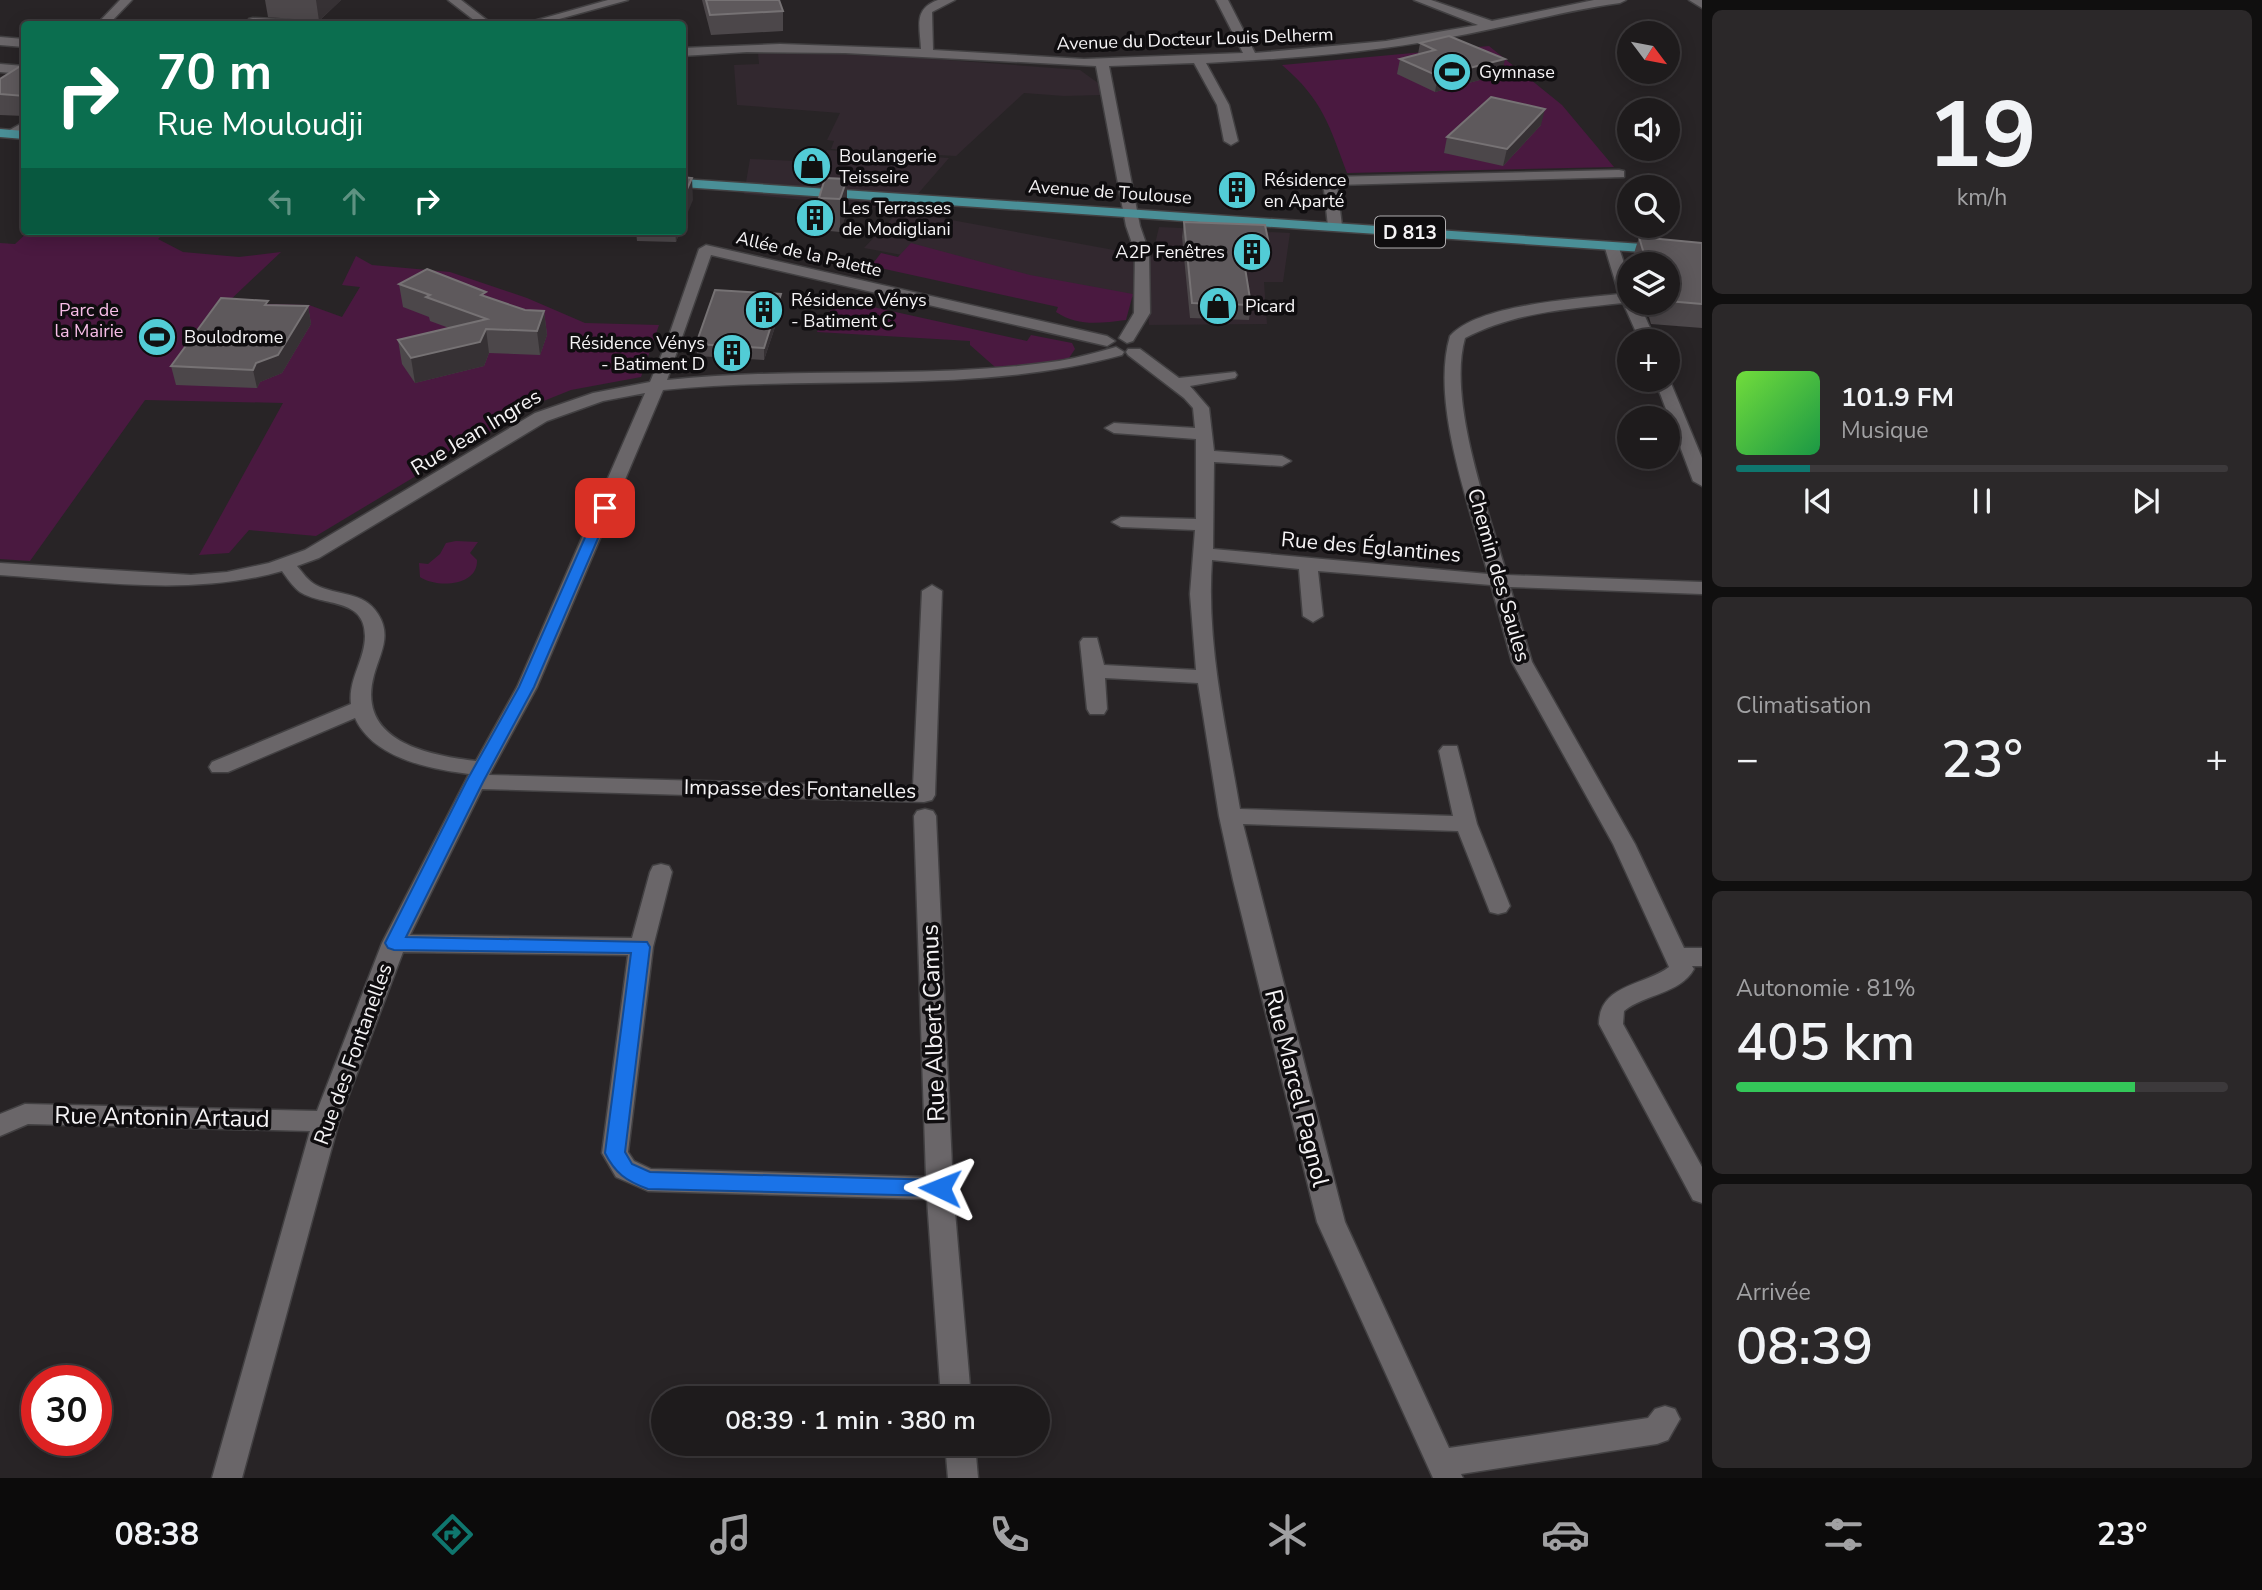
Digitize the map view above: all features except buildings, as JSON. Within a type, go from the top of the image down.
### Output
[{"type":"main road","name":"Avenue de Toulouse","points":[[686,183],[1702,252]]},
{"type":"street","points":[[106,21],[126,0]]},
{"type":"street","points":[[454,0],[482,21]]},
{"type":"street","points":[[541,21],[622,0]]},
{"type":"street","points":[[926,53],[926,12],[930,6],[949,0]]},
{"type":"street","points":[[1222,0],[1251,57]]},
{"type":"street","points":[[1420,0],[1491,25]]},
{"type":"street","name":"Avenue du Docteur Louis Delherm","points":[[686,52],[808,48],[1102,63],[1251,57],[1359,48],[1464,33],[1594,1],[1620,0]]},
{"type":"street","points":[[1695,0],[1702,5]]},
{"type":"street","points":[[253,21],[268,7]]},
{"type":"street","points":[[0,41],[21,43]]},
{"type":"street","points":[[1198,59],[1223,105],[1231,141]]},
{"type":"street","points":[[1102,63],[1131,213],[1142,252],[1142,313],[1121,346]]},
{"type":"street","points":[[0,68],[21,70]]},
{"type":"street","points":[[1335,226],[1330,181],[1619,174]]},
{"type":"street","points":[[1136,234],[1148,214]]},
{"type":"street","points":[[1612,248],[1617,262]]},
{"type":"street","name":"Allée de la Palette","points":[[706,249],[1121,346]]},
{"type":"street","name":"Rue des Fontanelles","points":[[227,1478],[326,1121],[394,943],[527,687],[559,617],[681,327],[706,249]]},
{"type":"street","name":"Chemin des Saules","points":[[1617,301],[1508,314],[1480,322],[1458,336],[1453,352],[1453,378],[1460,442],[1522,662],[1690,957],[1671,980],[1618,1002],[1611,1010],[1611,1024],[1702,1192]]},
{"type":"street","name":"Rue Marcel Pagnol","points":[[1121,346],[1175,383],[1201,408],[1205,525],[1200,594],[1208,677],[1230,816],[1331,1222],[1444,1470]]},
{"type":"street","name":"Rue Jean Ingres","points":[[0,569],[191,581],[227,578],[286,564],[321,549],[541,417],[566,406],[656,384],[946,374],[1047,367],[1121,346]]},
{"type":"street","points":[[1175,383],[1229,375]]},
{"type":"street","points":[[1667,392],[1702,481]]},
{"type":"street","points":[[1114,428],[1282,461]]},
{"type":"street","points":[[1121,522],[1205,525]]},
{"type":"street","name":"Rue des Églantines","points":[[1204,554],[1498,582],[1599,588],[1702,589]]},
{"type":"street","points":[[286,564],[307,588],[355,603],[367,612],[373,622],[376,645],[363,679],[359,708],[371,730],[386,741],[437,763],[479,776]]},
{"type":"street","points":[[1308,564],[1313,616]]},
{"type":"street","name":"Impasse des Fontanelles","points":[[479,776],[924,795],[932,591]]},
{"type":"street","points":[[1090,642],[1097,709]]},
{"type":"street","points":[[1095,671],[1208,677]]},
{"type":"street","points":[[220,767],[359,708]]},
{"type":"street","points":[[1450,751],[1465,824],[1498,906]]},
{"type":"street","name":"Rue Albert Camus","points":[[925,816],[940,1188],[955,1386]]},
{"type":"street","points":[[1230,816],[1465,824]]},
{"type":"street","points":[[661,872],[641,947],[615,1153],[625,1169],[648,1180],[940,1188]]},
{"type":"street","points":[[394,943],[641,947]]},
{"type":"street","name":"Rue Antonin Artaud","points":[[0,1126],[25,1114],[326,1121]]},
{"type":"street","points":[[1444,1470],[1657,1430],[1665,1419]]},
{"type":"street","points":[[961,1456],[963,1478]]},
{"type":"shaded area","points":[[758,53],[866,54],[1080,70],[1098,83],[1101,95],[1024,93],[956,156],[831,149],[834,141],[827,140],[840,113],[737,105],[734,65],[759,64]]},
{"type":"shaded area","points":[[827,150],[949,158],[903,211],[1152,257],[1159,227],[1290,233],[1283,282],[1264,282],[1267,324],[1149,325],[1147,300],[864,248],[900,210],[744,194],[750,159],[820,162]]},
{"type":"green space","points":[[1489,46],[1562,105],[1614,167],[1347,173],[1316,102],[1282,65]]},
{"type":"green space","name":"Parc de la Mairie","points":[[25,235],[162,235],[158,239],[183,252],[239,257],[281,252],[227,303],[309,305],[342,317],[360,287],[342,285],[356,256],[372,265],[450,272],[527,298],[585,323],[659,325],[641,377],[571,390],[536,404],[316,536],[249,530],[229,553],[199,555],[283,403],[145,400],[30,561],[0,559],[0,243],[15,244]]},
{"type":"green space","points":[[911,243],[1030,275],[1133,294],[1126,320],[1081,322],[1056,312],[1058,307],[871,266],[881,253],[898,257]]},
{"type":"green space","points":[[841,300],[1027,341],[1031,335],[1072,343],[1075,349],[1069,358],[995,367],[970,345],[970,341],[817,332],[823,318]]},
{"type":"green space","points":[[478,542],[470,553],[477,560],[471,576],[445,584],[420,577],[419,563],[428,564],[440,554],[446,543]]},
{"type":"place","name":"Gymnase","points":[[1452,72]]},
{"type":"place","name":"Boulangerie Teisseire","points":[[812,166]]},
{"type":"place","name":"Résidence en Aparté","points":[[1237,190]]},
{"type":"place","name":"Les Terrasses de Modigliani","points":[[815,218]]},
{"type":"place","name":"A2P Fenêtres","points":[[1252,252]]},
{"type":"place","name":"Picard","points":[[1218,306]]},
{"type":"place","name":"Résidence Vénys - Batiment C","points":[[764,310]]},
{"type":"place","name":"Boulodrome","points":[[157,337]]},
{"type":"place","name":"Résidence Vénys - Batiment D","points":[[732,353]]},
{"type":"route","points":[[605,508],[527,687],[475,782],[394,943],[641,947],[615,1153],[625,1169],[648,1180],[940,1188]]}]
